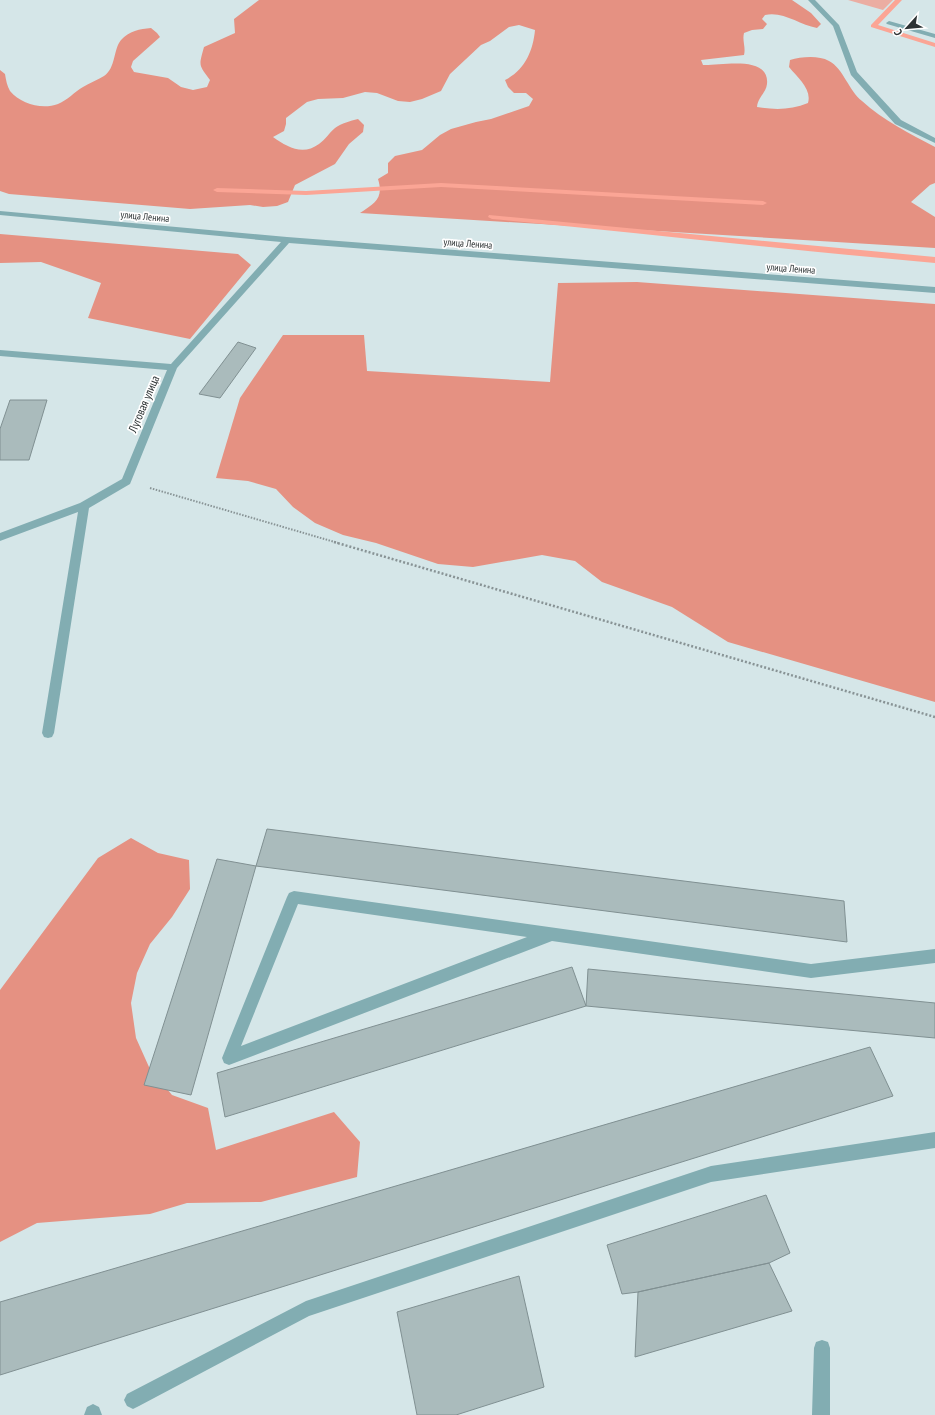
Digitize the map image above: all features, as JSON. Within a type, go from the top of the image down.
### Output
[{"type":"street","points":[[811,0],[836,25],[854,73],[898,122],[935,141]]},
{"type":"street","points":[[889,23],[935,36]]},
{"type":"street","name":"улица Ленина","points":[[0,213],[287,240],[935,290]]},
{"type":"street","name":"Луговая улица","points":[[126,481],[174,367],[287,240]]},
{"type":"street","points":[[0,353],[174,367]]},
{"type":"street","points":[[0,537],[84,506],[126,481]]},
{"type":"street","points":[[48,733],[84,506]]},
{"type":"street","points":[[555,933],[229,1058],[294,897],[555,933],[811,971],[935,956]]},
{"type":"street","points":[[133,1400],[306,1309],[711,1174],[935,1140]]},
{"type":"street","points":[[821,1415],[822,1348]]},
{"type":"path","points":[[126,481],[935,717]]},
{"type":"shaded area","points":[[259,0],[792,0],[811,13],[821,24],[817,28],[779,15],[765,15],[762,19],[767,24],[763,29],[752,30],[744,33],[744,55],[701,60],[703,65],[742,64],[752,65],[761,69],[766,75],[767,84],[757,107],[777,109],[795,107],[808,103],[809,98],[806,88],[789,67],[790,60],[804,57],[815,57],[825,59],[834,64],[857,97],[870,108],[897,126],[935,147],[935,183],[930,185],[911,202],[935,217],[935,248],[360,213],[377,199],[380,191],[378,179],[388,173],[388,163],[395,156],[422,150],[440,135],[451,129],[491,119],[529,106],[533,99],[526,93],[514,93],[508,87],[505,80],[518,71],[523,65],[530,52],[534,38],[535,30],[519,25],[509,27],[490,41],[481,45],[450,74],[441,91],[422,99],[410,102],[398,101],[377,93],[365,92],[343,98],[318,99],[307,102],[286,118],[284,131],[273,137],[289,147],[301,150],[313,148],[335,128],[349,121],[358,119],[364,125],[363,132],[349,144],[335,164],[295,185],[288,202],[277,206],[263,207],[250,205],[190,209],[9,194],[0,191],[0,70],[5,74],[7,85],[15,96],[32,105],[52,106],[65,100],[80,89],[108,73],[113,64],[118,44],[124,37],[135,31],[151,28],[160,37],[133,61],[131,67],[134,72],[168,78],[181,87],[193,90],[207,87],[210,80],[203,71],[201,65],[204,47],[235,33],[234,19]]},
{"type":"shaded area","points":[[848,0],[893,0],[883,10]]},
{"type":"shaded area","points":[[0,234],[238,254],[251,265],[190,339],[88,318],[101,283],[41,262],[0,263]]},
{"type":"shaded area","points":[[637,282],[935,304],[935,702],[728,642],[672,607],[602,582],[575,561],[542,555],[473,567],[438,564],[376,543],[343,535],[315,523],[293,507],[276,489],[248,481],[216,478],[240,398],[283,335],[364,335],[367,371],[550,382],[558,283]]},
{"type":"shaded area","points":[[131,838],[158,853],[189,860],[190,889],[172,917],[150,944],[137,973],[131,1003],[136,1038],[149,1067],[172,1095],[208,1108],[216,1150],[334,1112],[360,1142],[357,1177],[261,1202],[187,1203],[150,1214],[37,1223],[0,1242],[0,990],[98,858]]},
{"type":"building","points":[[238,342],[256,348],[220,398],[199,394]]},
{"type":"building","points":[[10,400],[47,400],[29,460],[0,460],[0,429]]},
{"type":"building","points":[[267,829],[844,901],[847,942],[256,866]]},
{"type":"building","points":[[217,859],[256,866],[191,1095],[144,1085]]},
{"type":"building","points":[[572,967],[586,1006],[225,1117],[217,1073]]},
{"type":"building","points":[[588,969],[935,1003],[935,1038],[586,1006]]},
{"type":"building","points":[[870,1047],[893,1096],[0,1375],[0,1302]]},
{"type":"building","points":[[766,1195],[790,1253],[769,1263],[638,1292],[622,1294],[607,1245]]},
{"type":"building","points":[[769,1263],[792,1311],[635,1357],[638,1292]]},
{"type":"building","points":[[519,1276],[544,1387],[456,1415],[417,1415],[397,1312]]},
{"type":"waterway","points":[[899,0],[873,26],[935,45]]},
{"type":"waterway","points":[[217,190],[306,193],[441,185],[763,203]]},
{"type":"waterway","points":[[492,217],[696,236],[796,248],[935,260]]}]
